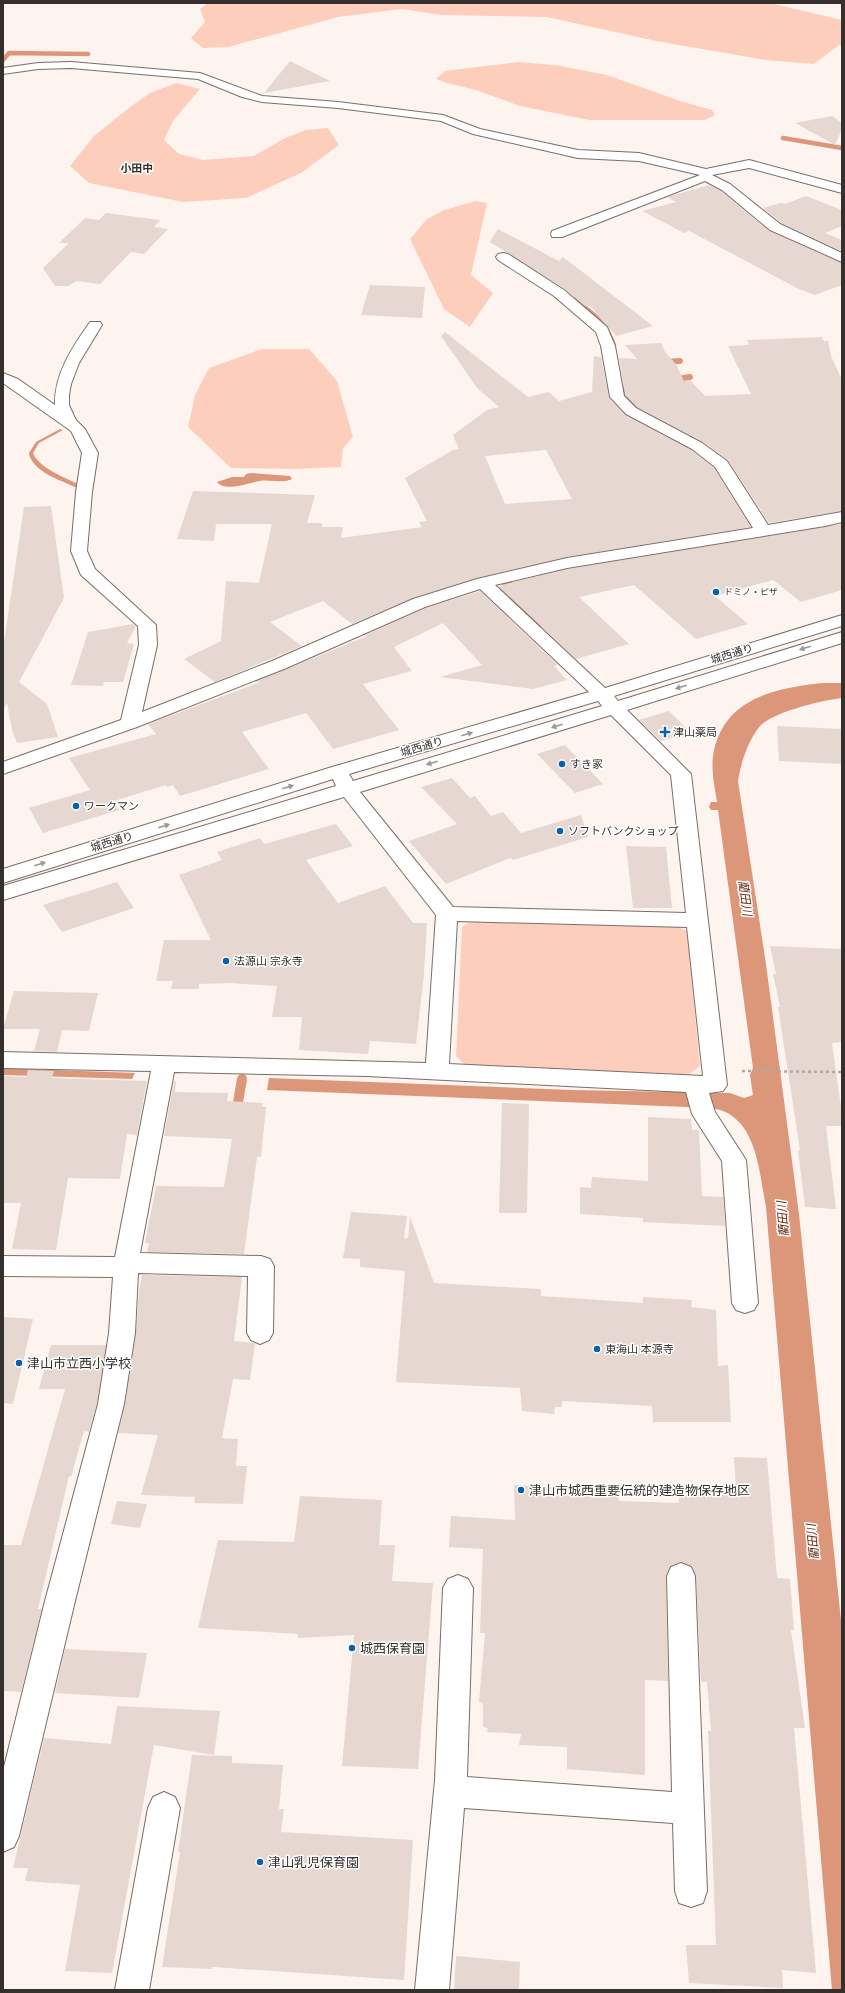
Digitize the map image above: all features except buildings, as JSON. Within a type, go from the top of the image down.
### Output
[{"type":"street","points":[[3,71],[38,66],[71,65],[200,76],[246,95],[262,99],[338,105],[443,118],[477,132],[578,154],[639,157],[706,175],[726,187],[775,227],[842,258]]},
{"type":"street","points":[[557,234],[706,175],[749,164],[842,189]]},
{"type":"street","points":[[503,257],[559,293],[602,330],[608,346],[617,397],[631,411],[666,428],[697,446],[721,464],[763,531]]},
{"type":"street","points":[[69,422],[62,406],[62,395],[72,361],[95,325]]},
{"type":"street","points":[[3,377],[13,382],[69,422],[77,429],[90,453],[84,492],[78,551],[87,571],[147,625],[148,644],[130,723]]},
{"type":"street","points":[[3,768],[130,723],[278,666],[420,603],[483,582],[567,563],[842,517]]},
{"type":"street","points":[[3,1060],[367,1068],[715,1085],[681,774],[608,700],[483,582]]},
{"type":"street","name":"城西通り","points":[[3,876],[343,780],[540,731],[608,700],[842,620]]},
{"type":"street","name":"城西通り","points":[[608,700],[842,637]]},
{"type":"street","points":[[343,780],[447,914],[437,1072]]},
{"type":"street","name":"城西通り","points":[[3,892],[343,780]]},
{"type":"street","points":[[447,914],[696,920]]},
{"type":"street","points":[[3,1836],[60,1601],[111,1404],[122,1333],[126,1265],[164,1064]]},
{"type":"street","points":[[695,1084],[704,1114],[734,1160],[745,1303]]},
{"type":"street","points":[[3,1266],[261,1266],[260,1333]]},
{"type":"street","points":[[681,1576],[691,1891]]},
{"type":"street","points":[[432,1990],[450,1791],[458,1588]]},
{"type":"street","points":[[450,1791],[689,1809]]},
{"type":"street","points":[[132,1990],[164,1808]]},
{"type":"path","points":[[735,1071],[842,1072]]},
{"type":"shaded area","points":[[208,3],[770,3],[842,20],[842,46],[839,45],[814,64],[765,60],[656,41],[547,17],[442,15],[401,9],[338,17],[228,47],[203,48],[191,38],[205,22],[200,9]]},
{"type":"shaded area","points":[[518,62],[555,65],[607,75],[683,102],[712,110],[715,115],[705,120],[589,120],[520,106],[476,90],[436,79],[445,71]]},
{"type":"shaded area","points":[[176,83],[200,89],[173,121],[164,140],[179,154],[203,160],[254,156],[285,138],[306,130],[328,128],[339,145],[301,173],[246,198],[183,202],[89,183],[70,166],[94,136],[130,107],[150,93]]},
{"type":"shaded area","points":[[476,201],[487,203],[471,275],[493,293],[470,327],[444,309],[410,239],[427,219],[444,210]]},
{"type":"shaded area","points":[[262,349],[309,349],[337,381],[353,437],[343,448],[341,467],[294,469],[231,468],[188,427],[195,395],[209,368]]},
{"type":"shaded area","points":[[471,921],[678,927],[687,931],[700,1066],[687,1076],[468,1068],[456,1056],[462,927]]},
{"type":"water","points":[[60,429],[63,430],[39,443],[33,453],[40,463],[59,475],[78,484],[77,488],[48,475],[31,460],[29,453],[36,442]]},
{"type":"water","points":[[252,473],[290,476],[292,479],[285,481],[260,481],[231,487],[226,487],[217,482],[232,477],[244,477],[246,474]]},
{"type":"water","name":"藺田川","points":[[823,683],[842,683],[842,698],[811,704],[766,721],[760,726],[752,738],[741,766],[738,781],[766,964],[799,1214],[842,1630],[842,1990],[832,1990],[766,1207],[758,1161],[747,1132],[738,1121],[726,1112],[711,1108],[267,1090],[269,1078],[572,1090],[730,1093],[744,1098],[753,1095],[750,1075],[753,1068],[718,810],[711,810],[709,807],[711,802],[717,802],[713,773],[713,756],[718,737],[727,721],[739,709],[753,700],[769,693],[786,688]]},
{"type":"water","points":[[3,1068],[135,1073],[132,1079],[3,1075]]},
{"type":"waterway","points":[[3,60],[9,53],[88,54]]},
{"type":"waterway","points":[[783,138],[842,148]]},
{"type":"waterway","points":[[573,300],[597,319],[606,331],[613,345]]},
{"type":"waterway","points":[[663,362],[680,361]]},
{"type":"waterway","points":[[672,380],[690,377]]},
{"type":"waterway","points":[[633,405],[625,398],[622,389],[636,387]]},
{"type":"waterway","points":[[508,583],[503,591],[538,625]]},
{"type":"waterway","points":[[236,1114],[242,1079]]},
{"type":"place","name":"ドミノ・ピザ","points":[[716,592]]},
{"type":"place","name":"津山薬局","points":[[665,732]]},
{"type":"place","name":"すき家","points":[[562,764]]},
{"type":"place","name":"ワークマン","points":[[76,806]]},
{"type":"place","name":"ソフトバンクショップ","points":[[560,831]]},
{"type":"place","name":"法源山 宗永寺","points":[[226,961]]},
{"type":"place","name":"東海山 本源寺","points":[[597,1349]]},
{"type":"place","name":"津山市立西小学校","points":[[19,1363]]},
{"type":"place","name":"津山市城西重要伝統的建造物保存地区","points":[[521,1490]]},
{"type":"place","name":"城西保育園","points":[[352,1648]]},
{"type":"place","name":"津山乳児保育園","points":[[260,1862]]},
{"type":"district","name":"小田中","points":[[137,168]]}]
